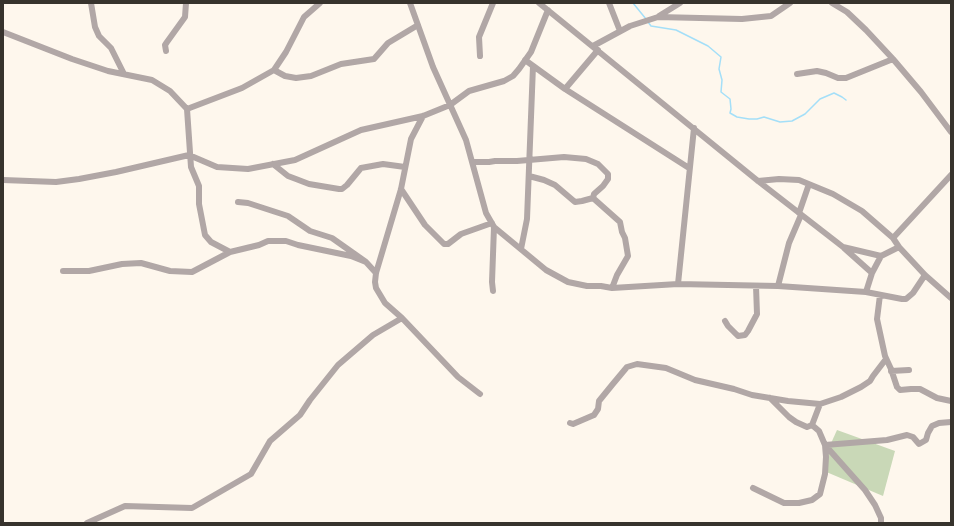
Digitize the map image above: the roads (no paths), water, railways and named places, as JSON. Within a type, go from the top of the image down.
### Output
[{"type":"street","points":[[91,3],[95,26],[99,36],[111,48],[124,74]]},
{"type":"street","points":[[166,51],[167,42],[185,17],[186,3]]},
{"type":"street","points":[[187,109],[242,88],[274,70],[286,52],[304,17],[320,3]]},
{"type":"street","points":[[410,3],[433,67],[466,140],[486,213],[493,225],[521,249],[546,270],[568,282],[587,286],[612,288],[678,284],[778,286],[866,292],[898,299],[906,298],[913,293],[925,275]]},
{"type":"street","points":[[480,56],[479,37],[493,3]]},
{"type":"street","points":[[539,3],[758,181],[843,247],[872,273]]},
{"type":"street","points":[[609,3],[620,31]]},
{"type":"street","points":[[565,88],[595,48],[620,31],[630,26],[658,17],[680,3]]},
{"type":"street","points":[[658,17],[742,20],[771,16],[790,3]]},
{"type":"street","points":[[832,3],[847,12],[893,59],[921,92],[951,132]]},
{"type":"street","points":[[3,180],[56,182],[80,179],[190,154],[217,166],[248,169],[295,160],[361,130],[423,116],[450,105],[469,91],[513,76],[520,69],[531,52],[548,10]]},
{"type":"street","points":[[274,70],[285,76],[296,78],[311,76],[341,64],[374,59],[388,43],[418,25]]},
{"type":"street","points":[[3,32],[72,59],[124,74],[152,80],[170,91],[187,109],[191,167],[199,186],[199,204],[205,235],[211,242],[230,252]]},
{"type":"street","points":[[797,74],[817,71],[838,78],[846,78],[893,59]]},
{"type":"street","points":[[525,60],[565,88],[689,168]]},
{"type":"street","points":[[521,249],[527,219],[534,66]]},
{"type":"street","points":[[423,116],[411,139],[401,189],[376,273],[376,288],[385,303],[402,318],[458,377],[480,394]]},
{"type":"street","points":[[678,284],[694,128]]},
{"type":"street","points":[[472,162],[564,157],[586,159],[598,164],[608,174],[608,179],[594,194],[593,198],[582,202],[575,202],[555,185],[529,176]]},
{"type":"street","points":[[273,164],[288,176],[296,180],[309,184],[339,189],[348,185],[361,168],[383,164],[405,168]]},
{"type":"street","points":[[893,238],[951,175]]},
{"type":"street","points":[[758,181],[779,179],[799,180],[833,194],[862,211],[893,238],[925,275],[951,298]]},
{"type":"street","points":[[778,286],[789,243],[809,184]]},
{"type":"street","points":[[401,189],[425,225],[444,244],[448,244],[461,234],[493,225]]},
{"type":"street","points":[[593,198],[620,222],[625,238],[628,258],[617,275],[612,288]]},
{"type":"street","points":[[238,202],[248,203],[288,216],[310,231],[332,238],[366,262],[376,273]]},
{"type":"street","points":[[493,225],[493,291]]},
{"type":"street","points":[[64,271],[89,271],[122,264],[141,263],[170,271],[192,272],[230,252],[259,245],[268,241],[286,241],[351,256],[366,262]]},
{"type":"street","points":[[866,292],[872,273],[881,256],[899,246]]},
{"type":"street","points":[[843,247],[881,256]]},
{"type":"street","points":[[725,321],[738,336],[745,335],[753,324],[757,314],[756,286]]},
{"type":"street","points":[[880,295],[877,319],[886,359],[898,389],[904,391],[920,389],[937,398],[951,401]]},
{"type":"street","points":[[88,523],[125,506],[192,508],[251,474],[270,441],[300,415],[338,365],[373,335],[402,318]]},
{"type":"street","points":[[570,423],[573,424],[594,415],[598,409],[599,401],[627,367],[637,364],[666,368],[695,380],[734,389],[752,395],[820,404],[861,388],[870,381],[886,359]]},
{"type":"street","points":[[891,370],[909,370]]},
{"type":"street","points":[[770,398],[784,413],[796,422],[807,427],[812,425]]},
{"type":"street","points":[[812,425],[820,404]]},
{"type":"street","points":[[825,444],[887,440],[907,435],[913,437],[919,444],[926,440],[932,426],[939,423],[951,422]]},
{"type":"street","points":[[812,425],[819,431],[825,444],[864,490],[875,505],[881,520],[886,523]]},
{"type":"street","points":[[753,488],[784,503],[799,503],[812,500],[820,494],[823,485],[826,457],[825,444]]},
{"type":"waterway","points":[[633,3],[646,19]]},
{"type":"waterway","points":[[648,22],[651,26],[676,30],[708,46],[721,57],[719,69],[722,80],[721,92],[730,99],[730,113],[737,117],[749,119],[764,117],[780,122],[792,121],[805,114],[820,99],[834,93],[846,100]]}]
